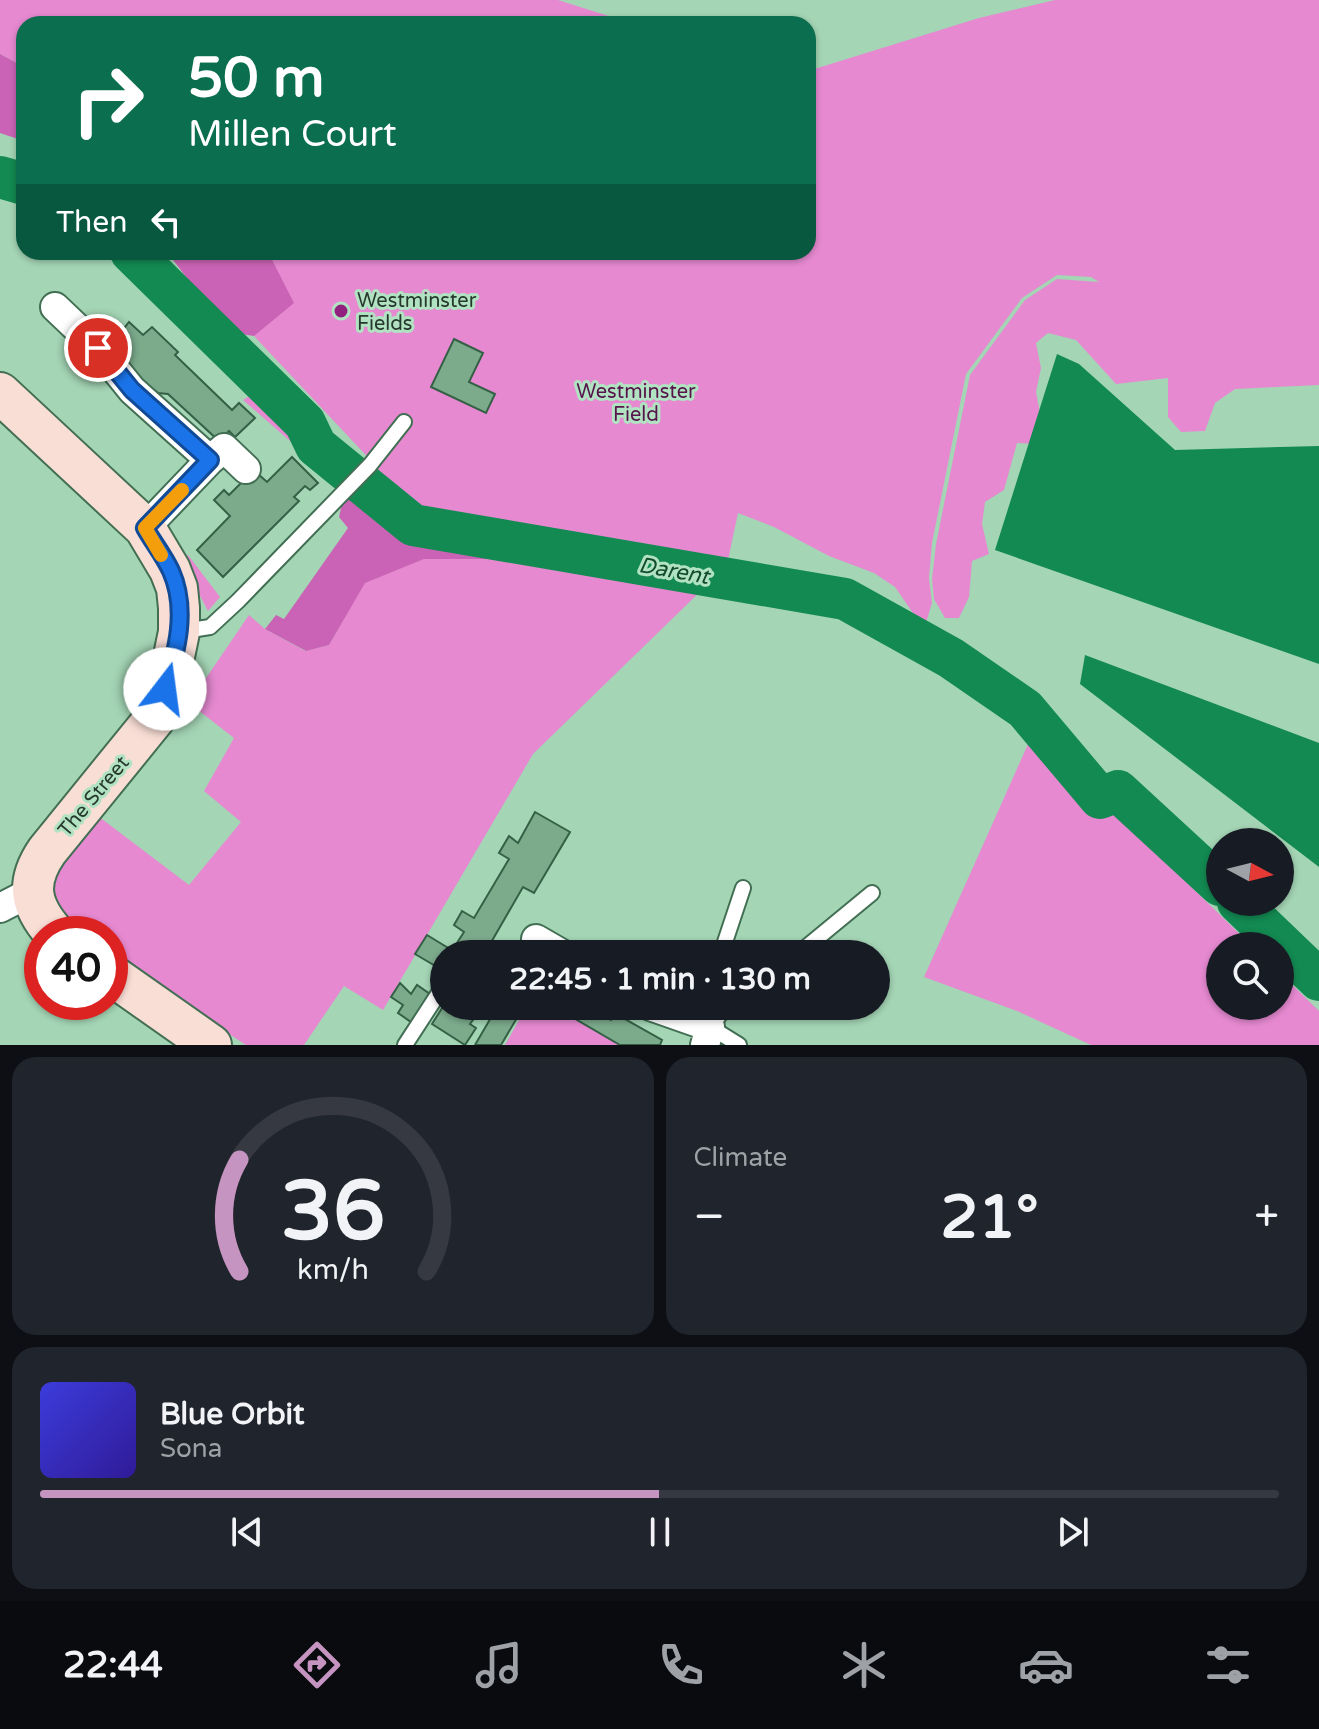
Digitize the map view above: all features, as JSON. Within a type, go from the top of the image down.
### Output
[{"type":"street","points":[[55,307],[98,348],[132,390],[210,460]]},
{"type":"street","name":"The Street","points":[[0,393],[145,528],[177,588],[179,632],[155,718],[44,856],[16,900]]},
{"type":"street","points":[[145,528],[224,448],[246,469]]},
{"type":"street","points":[[16,900],[36,907],[42,916]]},
{"type":"street","points":[[128,987],[211,1045]]},
{"type":"lane","points":[[179,632],[210,627],[370,465],[404,422]]},
{"type":"lane","points":[[726,940],[743,888]]},
{"type":"lane","points":[[815,940],[872,893]]},
{"type":"lane","points":[[405,1045],[430,1007]]},
{"type":"lane","points":[[714,1021],[739,1045]]},
{"type":"green space","points":[[0,0],[558,0],[609,16],[16,16],[16,63],[0,54]]},
{"type":"green space","name":"Westminster Field","points":[[1055,0],[1319,0],[1319,385],[1235,389],[1215,403],[1205,431],[1181,432],[1168,417],[1168,378],[1116,384],[1076,340],[1048,333],[1036,343],[1041,368],[1036,392],[1041,418],[1037,444],[1017,443],[1004,490],[985,502],[982,524],[989,554],[972,561],[969,597],[959,618],[945,618],[934,599],[932,579],[936,544],[970,375],[1025,300],[1057,279],[1099,282],[1091,277],[1057,275],[1022,298],[966,374],[932,543],[929,578],[932,603],[924,629],[895,587],[874,573],[829,556],[774,527],[738,513],[728,560],[721,574],[418,516],[365,480],[377,467],[254,336],[199,260],[816,260],[816,69],[979,18]]},
{"type":"green space","points":[[257,392],[265,397],[274,412],[300,427],[314,453],[344,475],[337,482],[243,400]]},
{"type":"green space","points":[[188,555],[220,597],[208,611],[182,561]]},
{"type":"green space","points":[[423,559],[535,559],[706,586],[533,754],[383,1010],[344,986],[304,1045],[246,1045],[128,968],[128,916],[60,916],[51,891],[58,865],[94,813],[189,885],[241,822],[204,791],[234,738],[189,703],[249,615],[265,629],[305,651],[329,645],[364,583]]},
{"type":"green space","points":[[1033,733],[1206,901],[1206,916],[1221,916],[1238,932],[1206,932],[1206,1020],[1294,1020],[1294,987],[1319,1011],[1319,1045],[1091,1045],[1017,1011],[924,977]]},
{"type":"green space","points":[[519,1020],[577,1020],[620,1045],[505,1045]]},
{"type":"shaded area","points":[[0,54],[16,63],[16,138],[0,133]]},
{"type":"shaded area","points":[[173,260],[272,260],[294,303],[254,336],[228,332]]},
{"type":"shaded area","points":[[1057,354],[1079,364],[1175,450],[1319,446],[1319,664],[995,550]]},
{"type":"shaded area","points":[[351,492],[382,520],[535,559],[424,559],[365,583],[329,645],[306,651],[265,629],[276,615],[284,619],[348,528],[339,517],[342,504]]},
{"type":"shaded area","points":[[1085,655],[1319,743],[1319,867],[1294,848],[1294,828],[1268,828],[1080,684]]},
{"type":"building","points":[[129,322],[143,335],[152,327],[178,352],[175,355],[232,410],[239,403],[255,418],[235,437],[229,431],[219,441],[168,394],[158,393],[123,367],[129,360],[122,354],[128,347],[118,336]]},
{"type":"building","points":[[454,339],[483,353],[469,382],[495,394],[486,413],[431,387]]},
{"type":"building","points":[[292,457],[318,483],[310,490],[305,486],[294,497],[299,501],[223,577],[197,550],[230,516],[214,500],[224,490],[229,495],[246,478],[258,474],[267,482]]},
{"type":"building","points":[[535,812],[570,832],[534,893],[523,887],[492,940],[459,940],[464,932],[454,925],[462,911],[474,918],[509,859],[499,853],[509,836],[518,843]]},
{"type":"building","points":[[427,935],[435,940],[430,940],[430,963],[415,954]]},
{"type":"building","points":[[400,983],[411,994],[417,985],[430,994],[411,1022],[398,1013],[403,1005],[391,997]]},
{"type":"building","points":[[435,1020],[473,1020],[470,1024],[476,1028],[465,1045],[432,1024]]},
{"type":"building","points":[[490,1020],[516,1020],[501,1045],[475,1045]]},
{"type":"building","points":[[577,1020],[627,1020],[662,1040],[660,1045],[620,1045]]},
{"type":"waterway","name":"Darent","points":[[0,177],[16,182]]},
{"type":"waterway","name":"Darent","points":[[139,260],[305,423],[316,446],[413,525],[845,599],[951,658],[1025,709],[1100,798],[1118,791],[1206,872]]},
{"type":"waterway","name":"Darent","points":[[1253,916],[1319,980]]},
{"type":"slow traffic","points":[[161,555],[145,528],[182,490]]},
{"type":"place","name":"Westminster Fields","points":[[341,311]]},
{"type":"route","points":[[98,348],[132,390],[210,460],[145,528],[177,588],[179,632],[165,689]]}]
